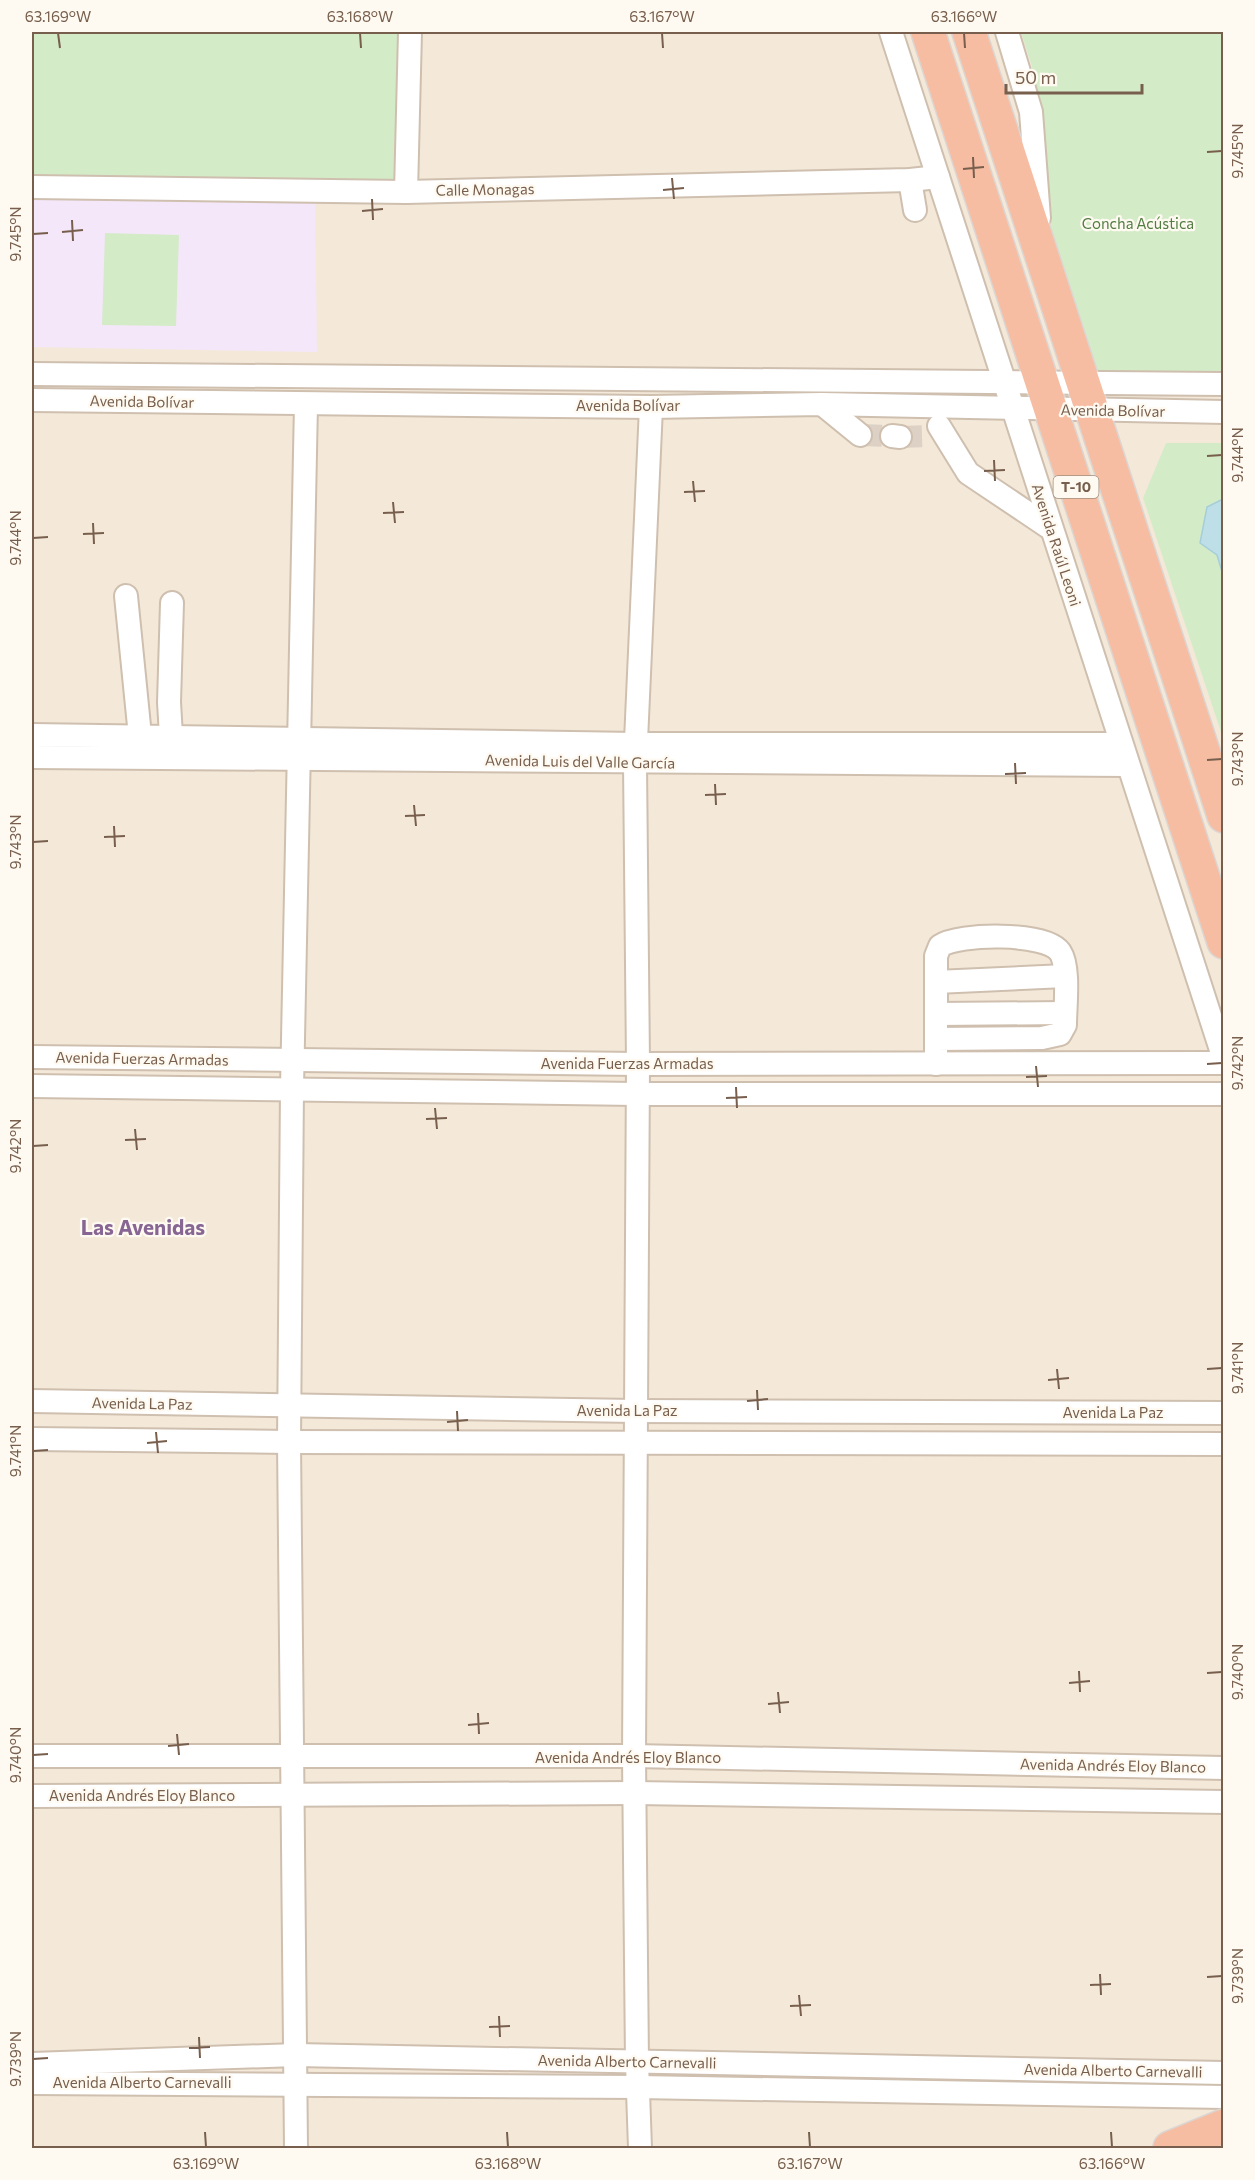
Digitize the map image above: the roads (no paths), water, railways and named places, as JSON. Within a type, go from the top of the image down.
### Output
[{"type":"highway","name":"T-10","points":[[928,32],[1224,942]]},
{"type":"highway","name":"T-10","points":[[969,32],[1224,816]]},
{"type":"highway","points":[[1170,2148],[1224,2126]]},
{"type":"street","points":[[406,192],[410,32]]},
{"type":"street","name":"Avenida Raúl Leoni","points":[[891,32],[1224,1061]]},
{"type":"street","points":[[1007,32],[1031,112],[1041,253]]},
{"type":"street","name":"Calle Monagas","points":[[32,188],[406,192],[910,180],[938,177]]},
{"type":"street","points":[[910,180],[915,210]]},
{"type":"street","name":"Avenida Bolívar","points":[[32,374],[1004,383],[1047,396],[1088,397],[1224,412]]},
{"type":"street","name":"Avenida Bolívar","points":[[1088,397],[1224,384]]},
{"type":"street","name":"Avenida Bolívar","points":[[32,400],[651,407],[822,404],[939,423],[1013,410],[1047,396]]},
{"type":"street","points":[[296,2148],[294,1758],[289,1442],[292,1089],[306,404]]},
{"type":"street","points":[[822,404],[860,435]]},
{"type":"street","points":[[640,2148],[634,1756],[636,1094],[638,1064],[635,754],[651,407]]},
{"type":"street","points":[[939,423],[968,472],[1050,528]]},
{"type":"street","points":[[126,596],[140,736]]},
{"type":"street","points":[[171,736],[169,702],[172,603]]},
{"type":"street","name":"Avenida Luis del Valle García","points":[[32,735],[171,736],[299,748]]},
{"type":"street","name":"Avenida Luis del Valle García","points":[[32,757],[299,748],[635,754],[1125,754]]},
{"type":"street","points":[[936,1039],[1053,1038],[1060,1034],[1065,1025],[1065,964],[1060,952],[1051,944],[1035,938],[960,939],[940,946],[936,956],[936,982],[936,1014],[936,1039],[936,1064]]},
{"type":"street","points":[[936,982],[1065,976]]},
{"type":"street","points":[[936,1014],[1065,1012]]},
{"type":"street","name":"Avenida Fuerzas Armadas","points":[[32,1057],[638,1064],[1224,1061]]},
{"type":"street","name":"Avenida Fuerzas Armadas","points":[[32,1086],[636,1094],[1224,1094]]},
{"type":"street","name":"Avenida La Paz","points":[[32,1401],[636,1411],[1224,1413]]},
{"type":"street","name":"Avenida La Paz","points":[[32,1439],[289,1442],[1224,1444]]},
{"type":"street","name":"Avenida Andrés Eloy Blanco","points":[[32,1756],[294,1758],[634,1756],[1224,1768]]},
{"type":"street","name":"Avenida Andrés Eloy Blanco","points":[[32,1796],[294,1797],[635,1793],[1224,1802]]},
{"type":"street","name":"Avenida Alberto Carnevalli","points":[[32,2064],[296,2055],[1224,2073]]},
{"type":"street","name":"Avenida Alberto Carnevalli","points":[[32,2083],[638,2087],[1224,2097]]},
{"type":"water","points":[[1223,499],[1223,575],[1217,555],[1200,543],[1207,507]]},
{"type":"tunnel","points":[[860,435],[892,436]]},
{"type":"tunnel","points":[[900,437],[931,436]]},
{"type":"district","name":"Las Avenidas","points":[[143,1228]]},
{"type":"park label","name":"Concha Acústica","points":[[1138,224]]}]
